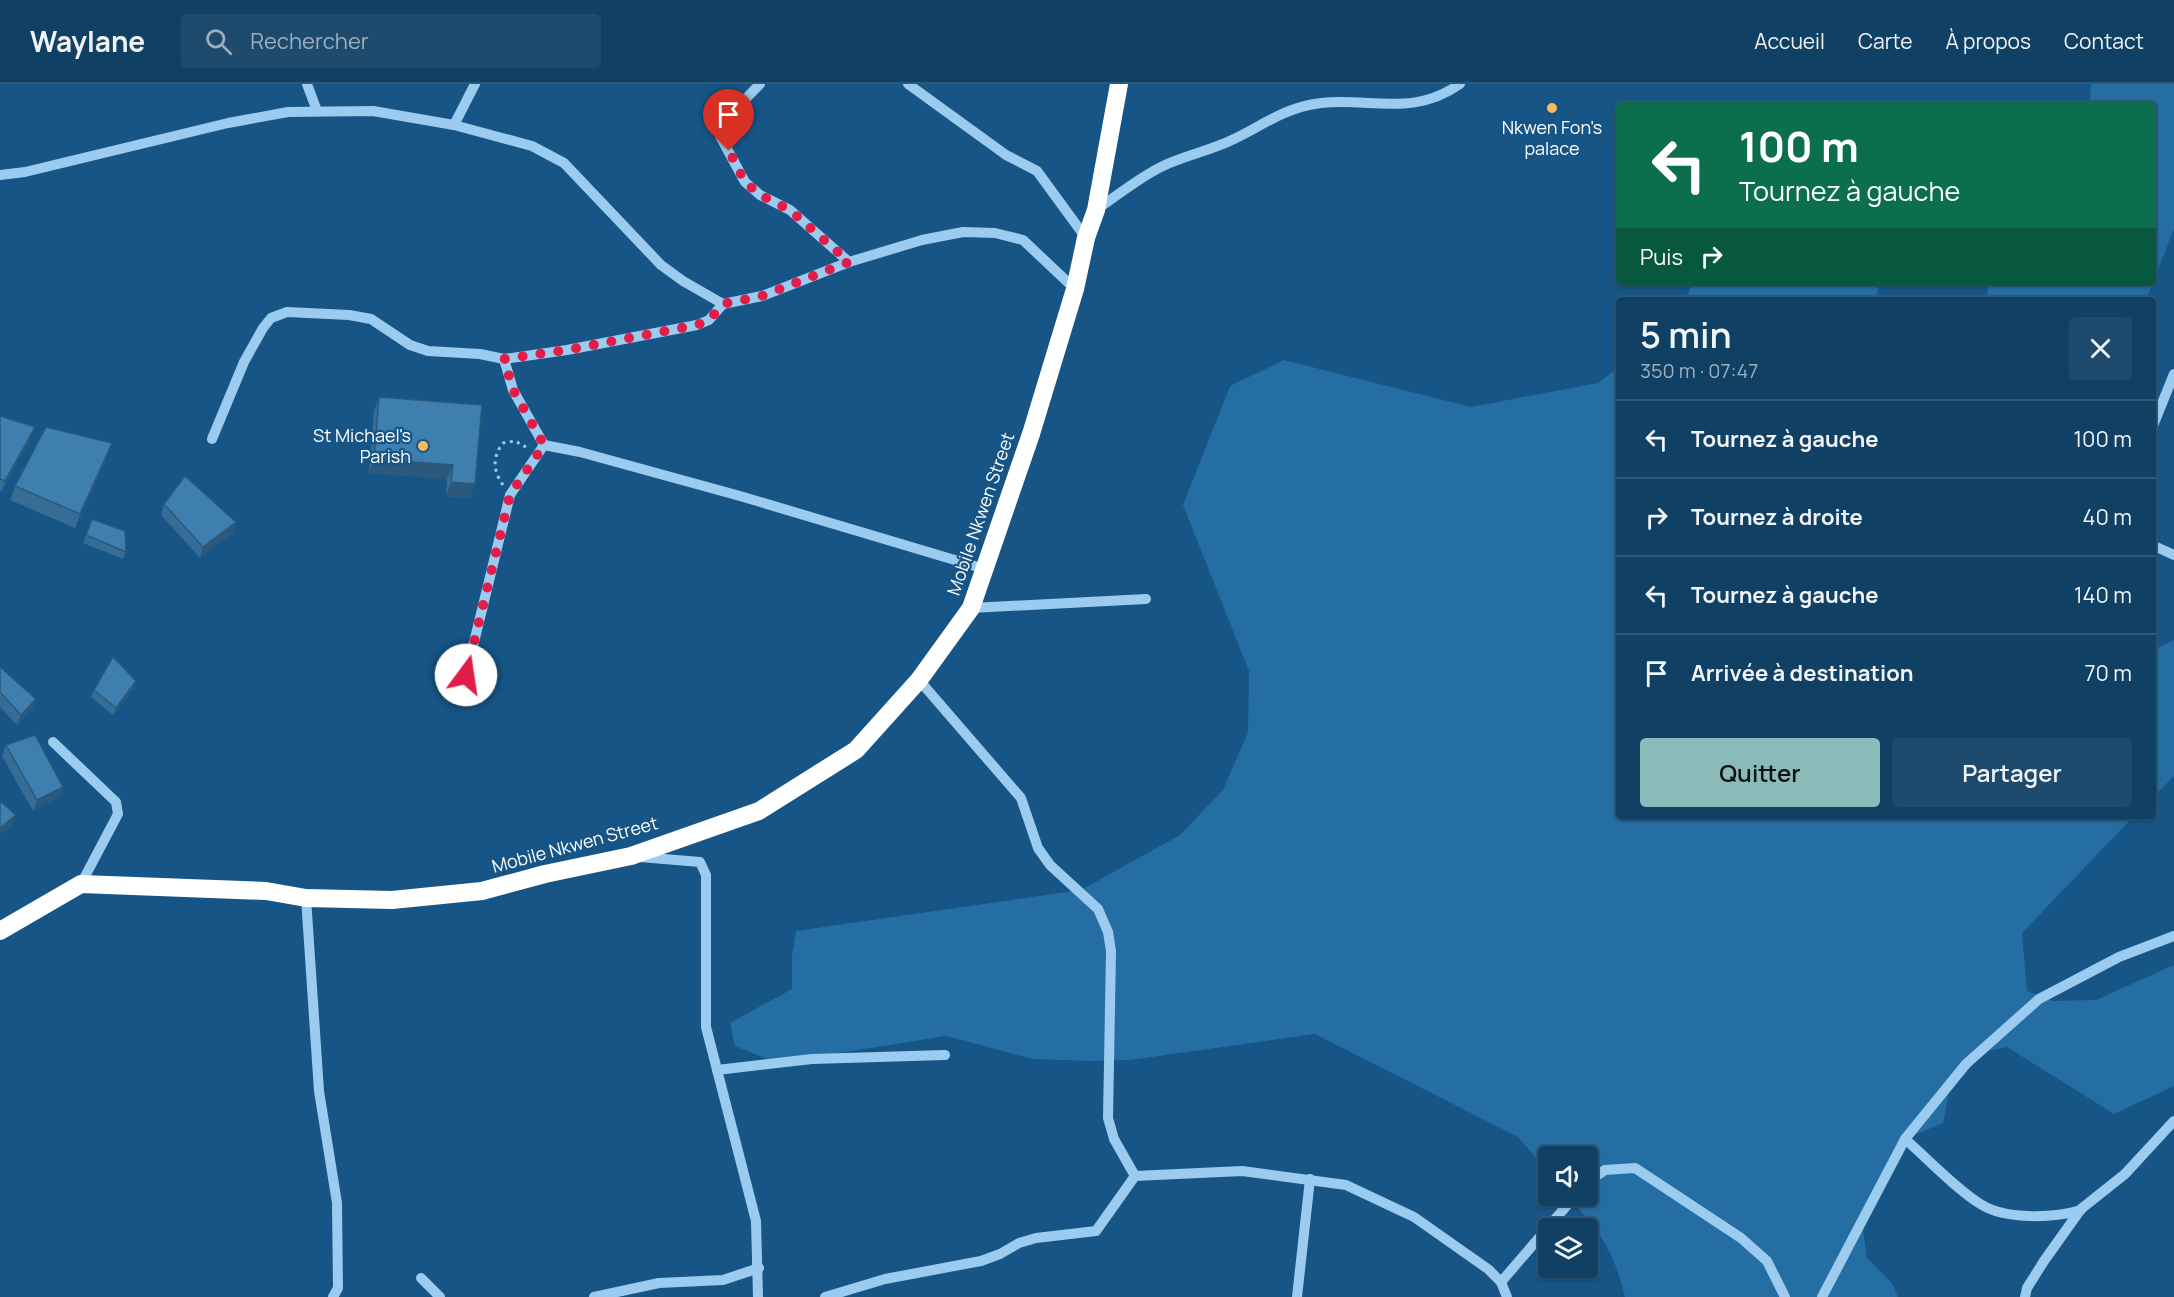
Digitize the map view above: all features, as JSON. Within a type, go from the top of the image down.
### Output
[{"type":"highway","name":"Mobile Nkwen Street","points":[[81,884],[266,891],[306,898],[392,900],[482,891],[545,874],[630,856],[759,811],[856,750],[919,680],[971,608],[1031,434],[1075,289],[1086,238],[1096,210],[1119,84]]},
{"type":"highway","points":[[0,931],[81,884]]},
{"type":"street","points":[[307,84],[317,111]]},
{"type":"street","points":[[454,126],[475,84]]},
{"type":"street","points":[[760,84],[725,118],[720,125],[720,136],[745,182],[760,195],[790,210],[849,262]]},
{"type":"street","points":[[908,84],[1005,155],[1038,171],[1086,238]]},
{"type":"street","points":[[1096,210],[1165,165],[1209,150],[1276,116],[1307,105],[1334,101],[1412,105],[1444,95],[1460,84]]},
{"type":"street","points":[[0,175],[36,170],[228,123],[288,112],[373,111],[454,126],[532,146],[564,163],[661,265],[683,281],[723,304]]},
{"type":"street","points":[[212,439],[244,362],[263,328],[271,318],[287,312],[371,319],[410,345],[428,351],[480,354],[504,359],[567,350],[697,325],[709,320],[723,304],[762,296],[849,262],[922,240],[953,234],[995,233],[1023,240],[1075,289]]},
{"type":"street","points":[[504,359],[513,390],[541,449]]},
{"type":"street","points":[[2156,418],[2174,374]]},
{"type":"street","points":[[541,449],[580,452],[740,495],[985,569]]},
{"type":"street","points":[[466,675],[510,495],[541,449]]},
{"type":"street","points":[[2156,547],[2174,555]]},
{"type":"street","points":[[971,608],[1146,599]]},
{"type":"street","points":[[919,680],[1021,798],[1038,848],[1050,865],[1098,909],[1108,932],[1111,951],[1108,1118],[1114,1139],[1135,1176]]},
{"type":"street","points":[[53,742],[116,802],[118,814],[81,884]]},
{"type":"street","points":[[630,856],[700,862],[706,875],[706,1027],[747,1176],[756,1221],[758,1297]]},
{"type":"street","points":[[306,898],[319,1091],[336,1203],[338,1288],[333,1297]]},
{"type":"street","points":[[1822,1297],[1905,1139],[1966,1064],[2039,999],[2119,957],[2174,936]]},
{"type":"street","points":[[717,1070],[812,1059],[945,1055]]},
{"type":"street","points":[[2025,1297],[2027,1288],[2044,1261],[2081,1209],[2125,1174],[2174,1121]]},
{"type":"street","points":[[1905,1139],[1982,1205],[1998,1212],[2045,1216],[2065,1215],[2081,1209]]},
{"type":"street","points":[[1598,1175],[1605,1170],[1635,1167],[1741,1238],[1767,1261],[1785,1297]]},
{"type":"street","points":[[1135,1176],[1242,1171],[1346,1185],[1414,1217],[1488,1269],[1501,1282],[1507,1297]]},
{"type":"street","points":[[825,1297],[885,1279],[981,1261],[1000,1254],[1019,1243],[1036,1238],[1096,1231],[1135,1176]]},
{"type":"street","points":[[1296,1297],[1310,1179]]},
{"type":"street","points":[[1501,1282],[1566,1206]]},
{"type":"street","points":[[594,1297],[659,1282],[723,1280],[759,1268]]},
{"type":"street","points":[[422,1278],[440,1297]]},
{"type":"path","points":[[510,495],[495,467],[496,452],[503,443],[515,441],[541,449]]},
{"type":"shaded area","points":[[2091,84],[2174,84],[2174,229],[2156,275],[2156,102],[2090,102]]},
{"type":"shaded area","points":[[1690,285],[1878,285],[1876,297],[1685,297]]},
{"type":"shaded area","points":[[1989,285],[2152,285],[2147,297],[1986,297]]},
{"type":"shaded area","points":[[1284,360],[1471,407],[1598,383],[1616,370],[1616,819],[2131,819],[2022,933],[2027,991],[2053,1001],[2096,1000],[2174,965],[2174,1086],[2114,1114],[2007,1047],[1977,1053],[1949,1092],[1943,1123],[1905,1139],[1862,1223],[1867,1258],[1891,1282],[1898,1297],[1625,1297],[1616,1266],[1598,1233],[1598,1218],[1587,1218],[1577,1206],[1598,1206],[1598,1146],[1538,1146],[1538,1160],[1518,1137],[1315,1034],[1130,1060],[1092,1061],[1033,1059],[946,1036],[777,1063],[735,1046],[730,1023],[792,989],[792,956],[796,931],[1081,890],[1180,835],[1223,790],[1248,732],[1249,671],[1183,505],[1230,386]]},
{"type":"shaded area","points":[[2174,640],[2174,776],[2156,794],[2156,649]]},
{"type":"building","name":"St Michael's Parish","points":[[379,397],[482,405],[475,484],[451,482],[453,465],[374,459]]},
{"type":"building","points":[[0,416],[35,427],[5,481],[0,479]]},
{"type":"building","points":[[46,427],[112,443],[80,514],[15,486]]},
{"type":"building","points":[[185,476],[236,522],[203,547],[164,504]]},
{"type":"building","points":[[92,519],[125,531],[126,552],[86,535]]},
{"type":"building","points":[[113,657],[136,681],[116,708],[94,690]]},
{"type":"building","points":[[0,667],[36,699],[21,715],[0,692]]},
{"type":"building","points":[[35,735],[63,787],[37,800],[6,745]]},
{"type":"building","points":[[0,801],[16,815],[0,828]]},
{"type":"place","name":"Nkwen Fon's palace","points":[[1552,108]]},
{"type":"place","name":"St Michael's Parish","points":[[423,446]]},
{"type":"route","points":[[466,675],[510,495],[544,445],[513,390],[504,359],[567,350],[697,325],[709,320],[723,304],[743,302],[762,296],[849,262],[790,210],[760,195],[745,182],[729,151]]}]
